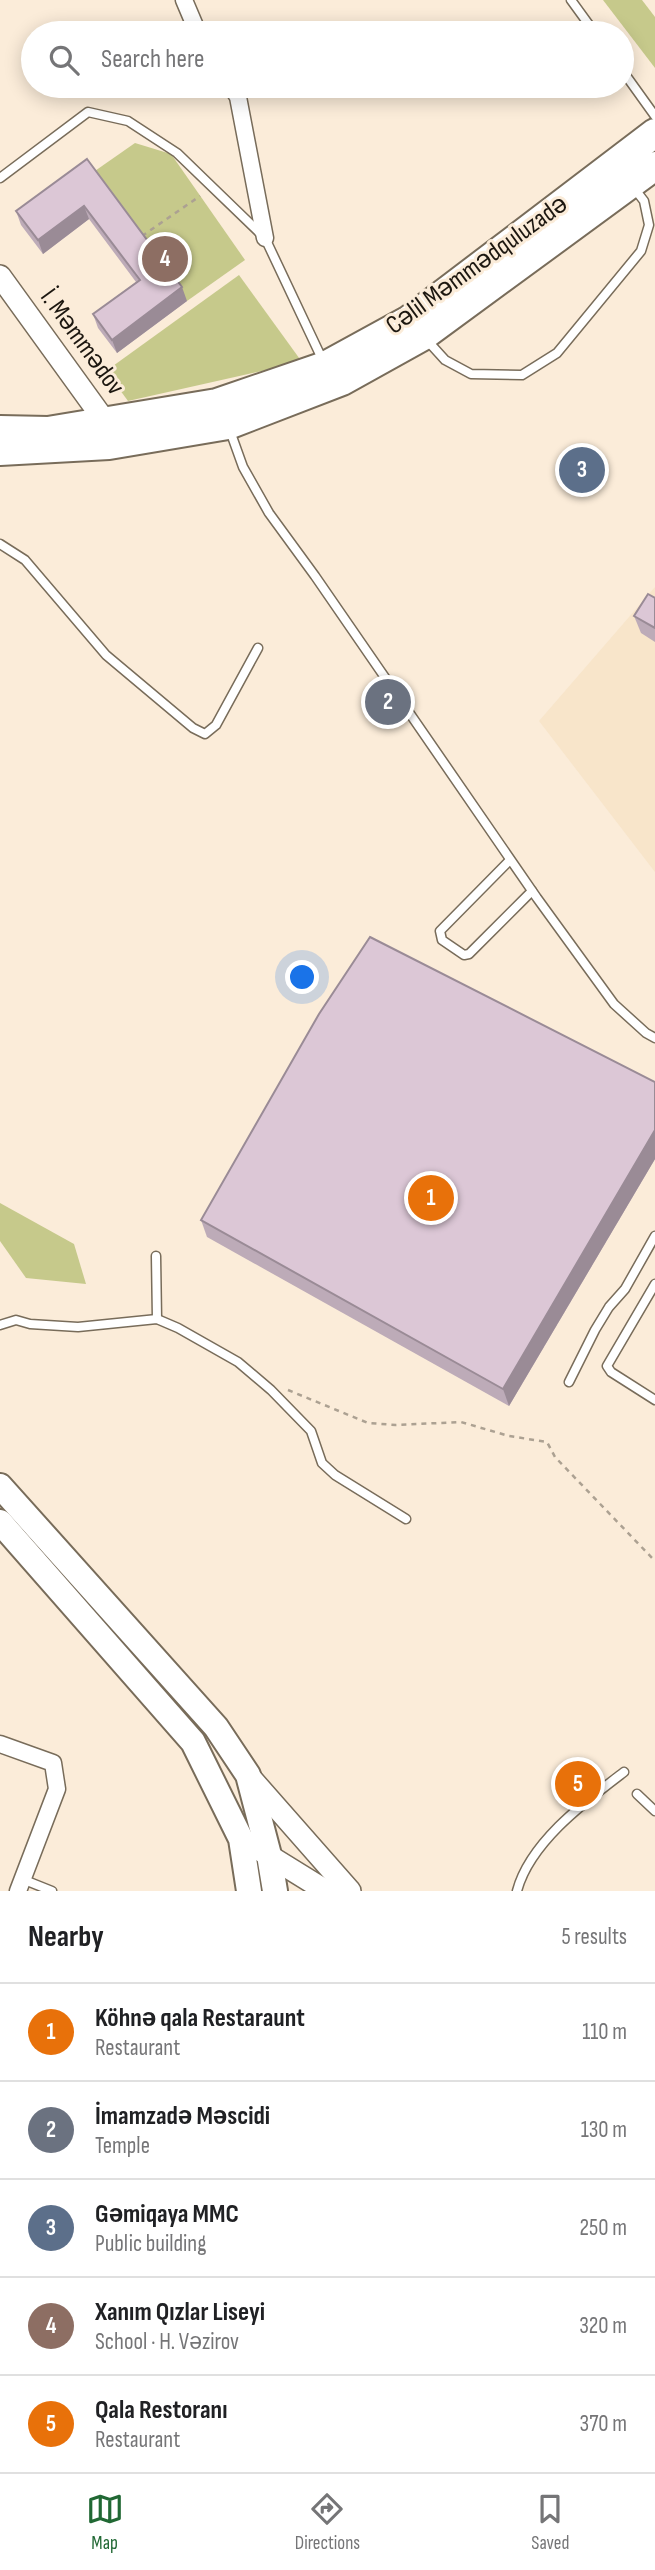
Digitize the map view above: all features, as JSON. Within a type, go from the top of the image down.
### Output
[{"type":"highway","name":"Cəlil Məmmədquluzadə","points":[[0,430],[107,434],[218,402],[325,366],[416,328],[623,174],[655,133]]},
{"type":"highway","points":[[623,174],[655,166]]},
{"type":"highway","points":[[0,452],[107,434],[228,425],[342,381],[416,328]]},
{"type":"main road","name":"İ. Məmmədov","points":[[0,276],[107,434]]},
{"type":"main road","points":[[0,1486],[216,1727],[248,1775],[350,1891]]},
{"type":"main road","points":[[0,1522],[193,1742],[241,1839],[248,1891]]},
{"type":"main road","points":[[248,1775],[270,1855],[275,1891]]},
{"type":"main road","points":[[241,1839],[326,1891]]},
{"type":"street","points":[[184,0],[193,21]]},
{"type":"street","points":[[238,98],[265,238]]},
{"type":"street","points":[[0,1744],[53,1763],[57,1789],[20,1885]]},
{"type":"lane","points":[[571,0],[586,21]]},
{"type":"lane","points":[[634,87],[655,116]]},
{"type":"lane","points":[[0,178],[88,112],[128,121],[177,153],[265,238],[325,366]]},
{"type":"lane","points":[[416,328],[445,360],[471,374],[522,375],[556,353],[641,251],[649,225],[644,201],[623,174]]},
{"type":"lane","points":[[228,425],[243,467],[269,513],[510,860],[614,1004],[655,1038]]},
{"type":"lane","points":[[0,544],[25,560],[106,655],[193,728],[205,734],[216,725],[258,648]]},
{"type":"lane","points":[[510,860],[440,931],[442,940],[464,954],[470,954],[532,891]]},
{"type":"lane","points":[[569,1382],[595,1330],[609,1307],[625,1289],[655,1236]]},
{"type":"lane","points":[[156,1256],[158,1319]]},
{"type":"lane","points":[[655,1284],[607,1366],[611,1373],[655,1400]]},
{"type":"lane","points":[[0,1325],[16,1320],[30,1324],[78,1327],[158,1319],[238,1362],[271,1390],[310,1431],[322,1463],[335,1475],[406,1519]]},
{"type":"lane","points":[[517,1891],[520,1880],[547,1839],[580,1806],[624,1772]]},
{"type":"lane","points":[[637,1794],[655,1811]]},
{"type":"lane","points":[[20,1885],[52,1891]]},
{"type":"path","points":[[140,237],[200,196]]},
{"type":"path","points":[[271,1390],[285,1389],[368,1423],[396,1425],[461,1422],[509,1436],[547,1442],[555,1457],[655,1561]]},
{"type":"shaded area","points":[[655,587],[655,872],[539,721]]},
{"type":"green space","points":[[603,0],[642,0],[655,17],[655,68],[634,41],[634,21],[619,21]]},
{"type":"green space","points":[[135,143],[171,154],[245,260],[187,301],[92,173]]},
{"type":"green space","points":[[239,275],[302,362],[128,401],[106,371]]},
{"type":"green space","points":[[0,1203],[74,1244],[86,1284],[26,1278],[0,1241]]},
{"type":"building","points":[[87,159],[182,287],[112,340],[93,314],[140,280],[84,206],[38,240],[16,211]]},
{"type":"building","points":[[648,594],[655,598],[655,628],[634,616]]},
{"type":"building","points":[[370,937],[655,1082],[655,1130],[503,1389],[201,1220],[319,1014]]},
{"type":"place","name":"Xanım Qızlar Liseyi","points":[[165,259]]},
{"type":"place","name":"Gəmiqaya MMC","points":[[582,470]]},
{"type":"place","name":"İmamzadə Məscidi","points":[[388,702]]},
{"type":"place","name":"Köhnə qala Restaraunt","points":[[431,1198]]},
{"type":"place","name":"Qala Restoranı","points":[[578,1784]]}]
